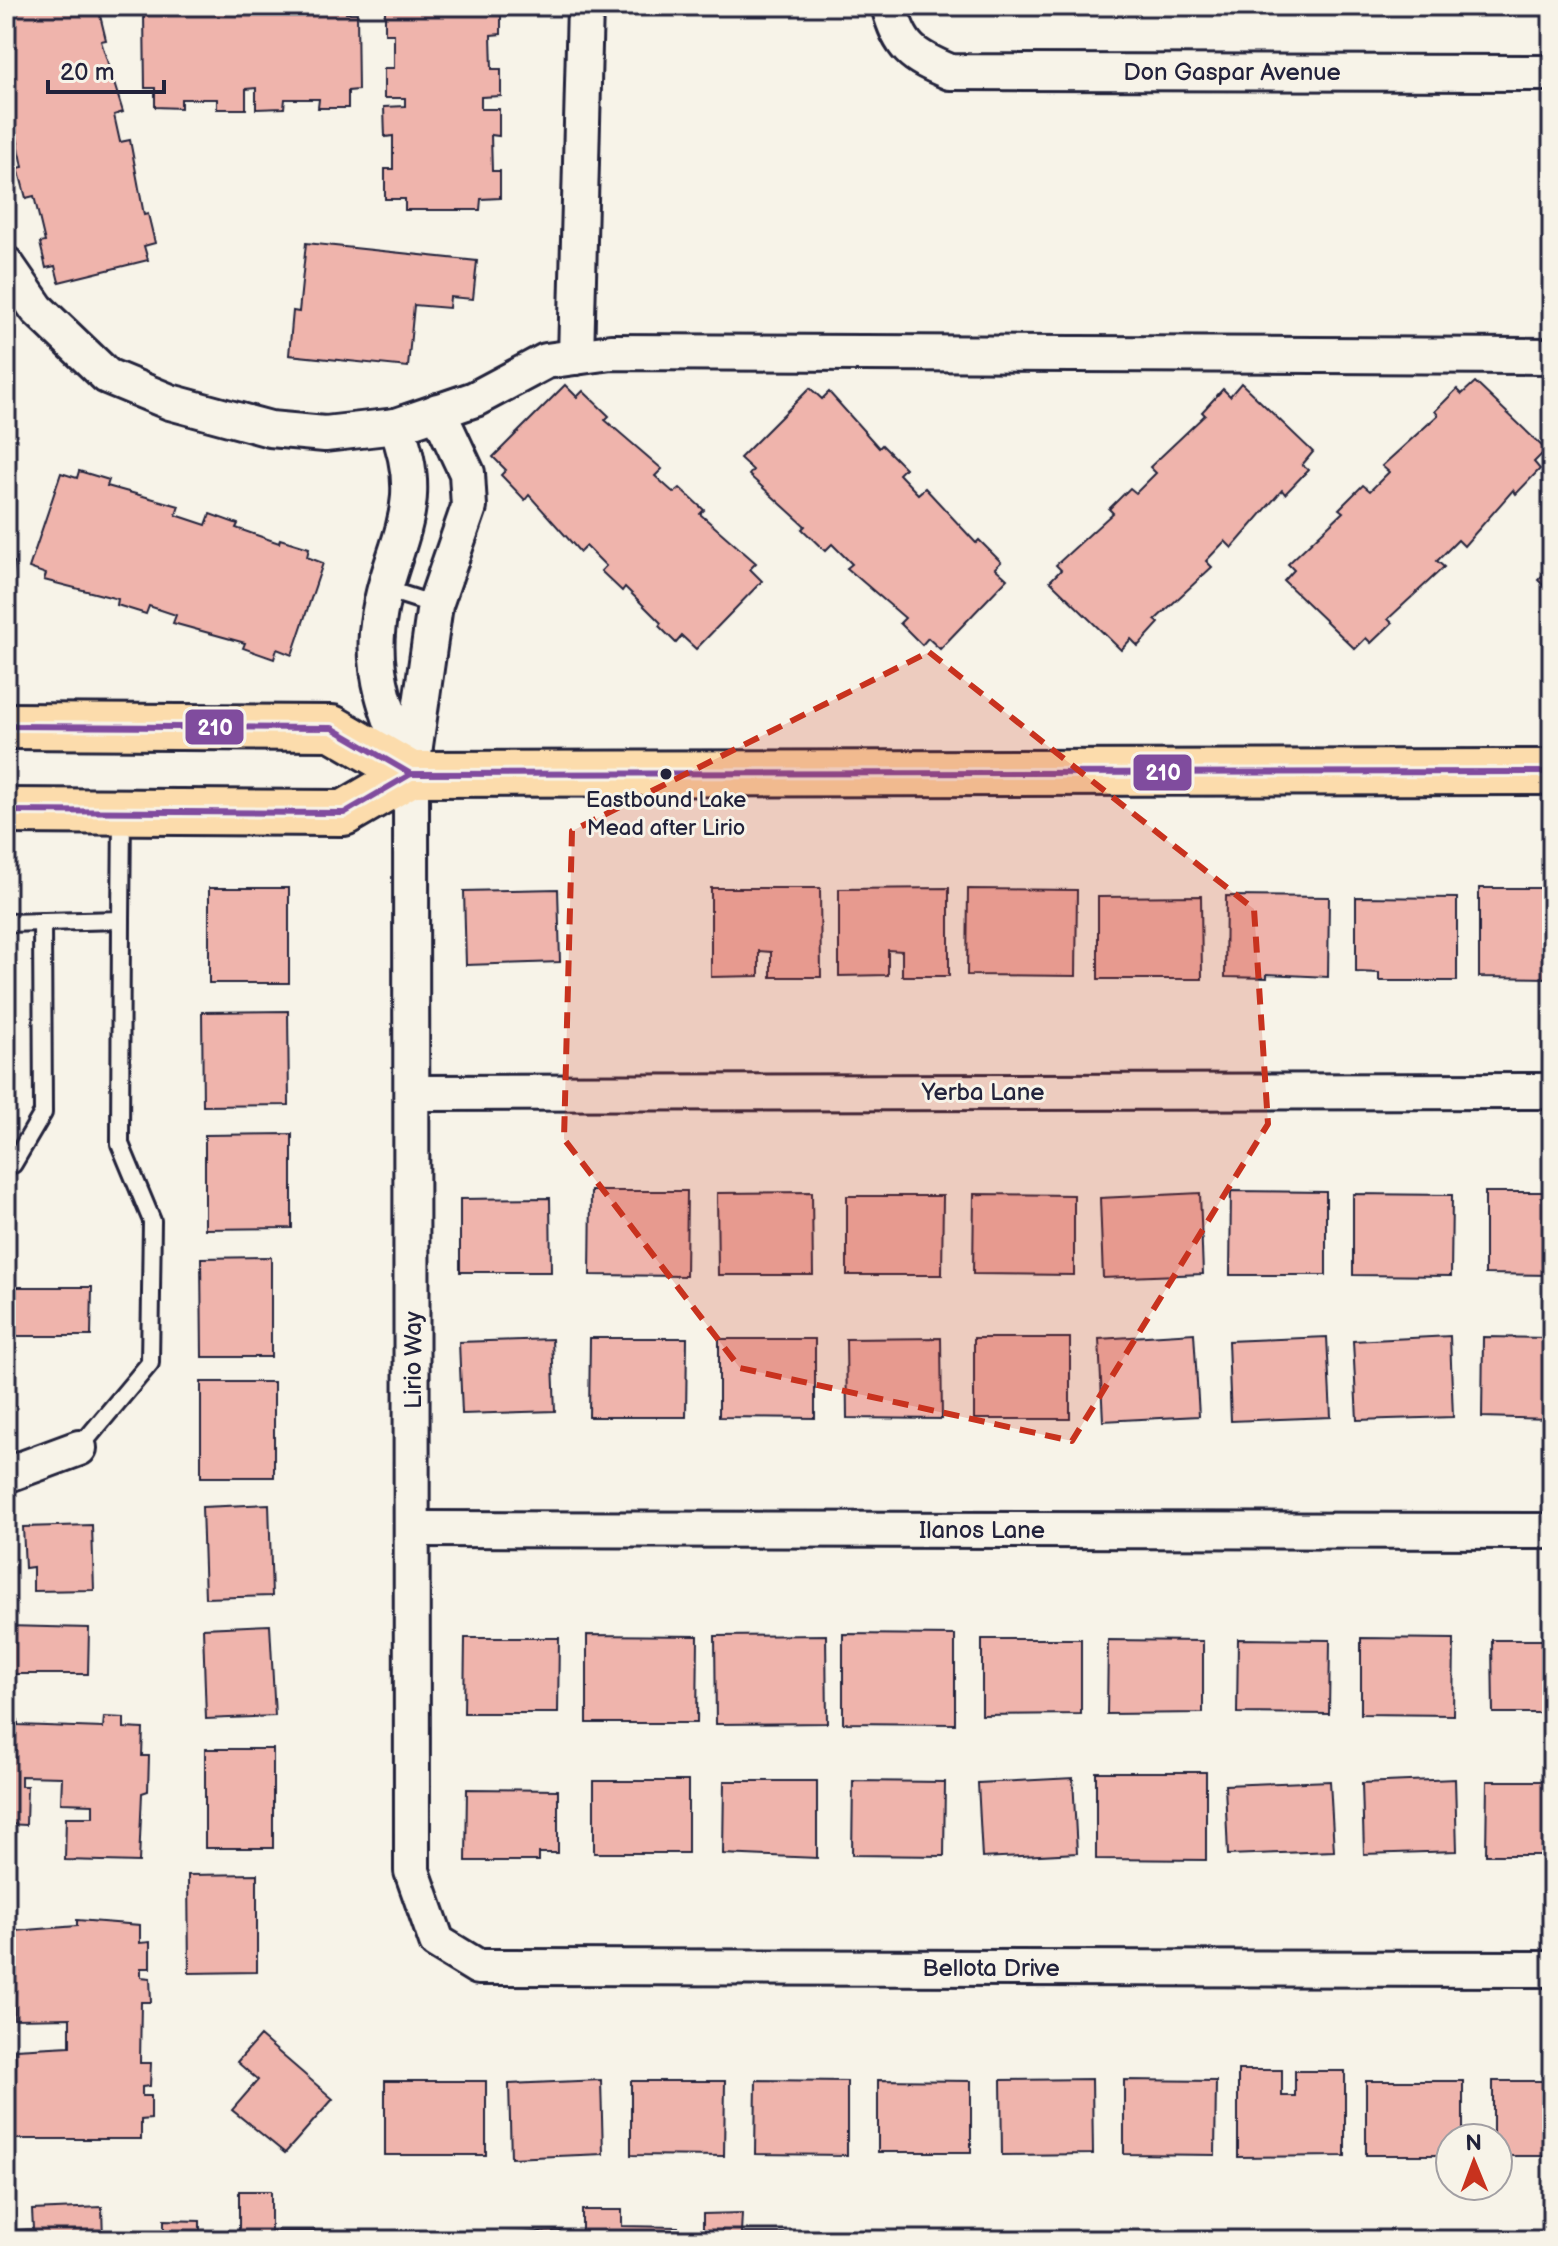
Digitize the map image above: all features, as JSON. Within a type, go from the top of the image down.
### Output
[{"type":"main road","points":[[6,726],[332,728],[411,774]]},
{"type":"main road","points":[[6,811],[344,813],[411,774],[1552,772]]},
{"type":"street","points":[[576,357],[585,6]]},
{"type":"street","name":"Don Gaspar Avenue","points":[[889,6],[895,28],[915,58],[950,72],[1552,73]]},
{"type":"street","points":[[6,264],[37,309],[107,376],[158,397],[270,429],[325,434],[396,426],[475,399],[546,361],[611,352],[1552,356]]},
{"type":"street","points":[[411,774],[435,605],[469,507],[467,473],[438,411]]},
{"type":"street","points":[[396,426],[412,479],[408,518],[385,589],[377,633],[378,687],[411,774]]},
{"type":"street","name":"Lirio Way","points":[[411,774],[414,1093],[412,1871],[437,1942]]},
{"type":"street","name":"Yerba Lane","points":[[414,1093],[1552,1091]]},
{"type":"street","points":[[6,1475],[79,1448]]},
{"type":"street","name":"Ilanos Lane","points":[[412,1529],[1552,1531]]},
{"type":"street","name":"Bellota Drive","points":[[437,1942],[478,1967],[1552,1969]]},
{"type":"lane","points":[[385,589],[435,605]]},
{"type":"lane","points":[[79,1448],[150,1363],[152,1221],[120,1144],[122,812]]},
{"type":"lane","points":[[6,923],[121,920]]},
{"type":"lane","points":[[6,1164],[13,1164],[43,1113],[42,922]]},
{"type":"highlighted area","points":[[929,652],[1254,909],[1268,1124],[1072,1441],[740,1368],[564,1139],[572,831]]},
{"type":"building","points":[[30,6],[98,7],[106,40],[101,41],[123,112],[114,115],[120,142],[130,140],[144,215],[148,214],[155,243],[144,246],[148,260],[59,282],[55,266],[46,268],[40,243],[45,242],[34,196],[26,198],[18,168],[23,167],[17,137],[10,139],[6,125],[6,12]]},
{"type":"building","points":[[154,6],[246,6],[246,12],[256,12],[256,6],[346,6],[346,13],[357,13],[358,90],[348,91],[348,108],[318,108],[319,99],[285,99],[284,108],[256,109],[256,88],[246,89],[246,109],[217,109],[217,99],[181,99],[181,108],[155,107],[155,88],[145,88],[144,13],[154,13]]},
{"type":"building","points":[[385,6],[501,6],[501,34],[491,35],[492,69],[501,69],[501,96],[481,97],[481,109],[499,109],[499,136],[491,135],[492,171],[500,171],[500,198],[481,199],[480,210],[405,210],[405,199],[385,199],[385,169],[393,169],[393,136],[385,137],[384,107],[405,106],[405,98],[384,98],[384,68],[394,68],[394,34],[385,34]]},
{"type":"building","points":[[306,243],[477,261],[473,299],[450,297],[449,308],[414,305],[408,367],[289,355],[293,311],[299,312]]},
{"type":"building","points":[[1475,382],[1546,450],[1534,462],[1540,469],[1516,494],[1513,490],[1464,546],[1458,540],[1437,561],[1444,567],[1388,619],[1392,623],[1371,643],[1366,638],[1355,649],[1284,581],[1294,570],[1288,564],[1343,512],[1339,509],[1363,485],[1370,491],[1389,472],[1382,466],[1438,415],[1435,411],[1457,389],[1462,394]]},
{"type":"building","points":[[1241,383],[1313,452],[1302,465],[1308,470],[1285,494],[1282,490],[1232,548],[1225,541],[1206,561],[1212,567],[1155,620],[1159,623],[1138,646],[1131,639],[1121,650],[1050,581],[1061,570],[1056,565],[1113,513],[1109,509],[1130,488],[1136,493],[1156,473],[1150,467],[1205,415],[1202,412],[1223,389],[1230,396]]},
{"type":"building","points":[[565,385],[577,397],[583,391],[609,416],[605,420],[662,469],[655,476],[674,493],[680,488],[704,510],[700,514],[756,563],[750,569],[762,581],[696,649],[682,636],[676,643],[625,587],[622,591],[601,571],[606,566],[586,546],[580,552],[529,495],[525,500],[501,475],[506,470],[493,457]]},
{"type":"building","points":[[810,388],[822,399],[829,392],[879,448],[882,445],[905,468],[899,474],[918,494],[925,488],[976,543],[979,540],[1001,562],[995,568],[1007,579],[940,649],[928,638],[922,645],[900,623],[905,618],[847,568],[852,564],[832,544],[825,551],[802,529],[805,526],[749,475],[753,470],[740,458]]},
{"type":"building","points":[[79,471],[109,480],[107,486],[179,506],[176,515],[206,525],[210,514],[238,524],[236,528],[279,543],[280,539],[309,548],[307,557],[323,563],[292,655],[277,649],[274,659],[243,648],[245,643],[173,623],[176,615],[149,606],[146,614],[117,605],[118,599],[44,580],[46,574],[29,568],[61,473],[77,478]]},
{"type":"building","points":[[1552,553],[1552,594],[1538,580],[1549,569],[1543,563]]},
{"type":"building","points":[[6,561],[14,562],[7,649],[6,649]]},
{"type":"building","points":[[209,888],[289,888],[289,983],[209,983]]},
{"type":"building","points":[[711,888],[820,888],[821,977],[771,977],[771,952],[759,951],[759,976],[711,977]]},
{"type":"building","points":[[949,888],[949,976],[902,976],[902,951],[888,950],[888,975],[839,976],[839,889]]},
{"type":"building","points":[[1479,888],[1552,888],[1552,978],[1479,977]]},
{"type":"building","points":[[558,889],[560,962],[466,965],[464,891]]},
{"type":"building","points":[[968,889],[1077,890],[1076,976],[967,975]]},
{"type":"building","points":[[1201,896],[1202,979],[1098,979],[1098,897]]},
{"type":"building","points":[[1226,896],[1329,897],[1328,977],[1267,974],[1267,978],[1225,977]]},
{"type":"building","points":[[1356,897],[1457,898],[1457,981],[1379,981],[1379,973],[1356,972]]},
{"type":"building","points":[[288,1011],[289,1105],[203,1106],[202,1012]]},
{"type":"building","points":[[292,1134],[292,1228],[205,1229],[205,1135]]},
{"type":"building","points":[[591,1191],[687,1191],[686,1276],[590,1275]]},
{"type":"building","points":[[1231,1191],[1326,1192],[1326,1275],[1230,1275]]},
{"type":"building","points":[[812,1192],[813,1275],[718,1275],[717,1193]]},
{"type":"building","points":[[1485,1192],[1552,1192],[1552,1275],[1485,1274]]},
{"type":"building","points":[[1200,1193],[1203,1274],[1103,1278],[1100,1198]]},
{"type":"building","points":[[974,1194],[1074,1195],[1074,1275],[973,1274]]},
{"type":"building","points":[[1353,1194],[1452,1195],[1451,1276],[1353,1275]]},
{"type":"building","points":[[847,1196],[943,1196],[942,1275],[847,1275]]},
{"type":"building","points":[[550,1198],[551,1272],[460,1272],[460,1199]]},
{"type":"building","points":[[271,1257],[271,1357],[202,1357],[201,1258]]},
{"type":"building","points":[[10,1287],[92,1287],[91,1336],[10,1336]]},
{"type":"building","points":[[1194,1333],[1199,1416],[1103,1421],[1099,1339]]},
{"type":"building","points":[[1450,1336],[1453,1417],[1357,1420],[1353,1341]]},
{"type":"building","points":[[1327,1337],[1331,1417],[1231,1421],[1228,1341]]},
{"type":"building","points":[[1483,1337],[1552,1338],[1552,1419],[1482,1417]]},
{"type":"building","points":[[590,1338],[687,1338],[686,1417],[589,1417]]},
{"type":"building","points":[[941,1338],[942,1419],[847,1418],[846,1339]]},
{"type":"building","points":[[974,1338],[1070,1338],[1070,1419],[974,1419]]},
{"type":"building","points":[[552,1339],[555,1411],[462,1414],[459,1342]]},
{"type":"building","points":[[719,1339],[815,1339],[815,1418],[719,1417]]},
{"type":"building","points":[[201,1382],[274,1382],[274,1477],[201,1477]]},
{"type":"building","points":[[269,1504],[272,1596],[205,1598],[202,1507]]},
{"type":"building","points":[[92,1525],[94,1590],[33,1591],[33,1567],[25,1568],[23,1527]]},
{"type":"building","points":[[270,1625],[275,1716],[206,1719],[203,1628]]},
{"type":"building","points":[[6,1626],[89,1628],[88,1674],[6,1674]]},
{"type":"building","points":[[843,1634],[955,1635],[955,1724],[843,1723]]},
{"type":"building","points":[[587,1635],[698,1636],[697,1723],[587,1723]]},
{"type":"building","points":[[826,1635],[827,1723],[716,1724],[715,1636]]},
{"type":"building","points":[[465,1638],[559,1638],[558,1713],[464,1713]]},
{"type":"building","points":[[1361,1638],[1454,1639],[1453,1715],[1361,1714]]},
{"type":"building","points":[[982,1639],[1081,1639],[1081,1714],[982,1715]]},
{"type":"building","points":[[1238,1639],[1330,1640],[1329,1714],[1237,1713]]},
{"type":"building","points":[[1108,1640],[1203,1641],[1203,1713],[1107,1714]]},
{"type":"building","points":[[1492,1640],[1552,1640],[1552,1713],[1493,1713]]},
{"type":"building","points":[[104,1717],[124,1718],[124,1728],[143,1729],[142,1756],[149,1756],[148,1791],[142,1793],[139,1862],[65,1860],[66,1817],[93,1817],[93,1804],[61,1803],[62,1777],[21,1776],[21,1786],[27,1786],[26,1825],[6,1824],[6,1720],[18,1720],[18,1725],[103,1728]]},
{"type":"building","points":[[205,1749],[273,1749],[273,1848],[205,1848]]},
{"type":"building","points":[[1096,1772],[1206,1772],[1206,1860],[1096,1859]]},
{"type":"building","points":[[1073,1778],[1077,1853],[982,1858],[978,1783]]},
{"type":"building","points":[[1455,1779],[1457,1851],[1364,1854],[1362,1783]]},
{"type":"building","points":[[594,1781],[688,1781],[688,1853],[594,1853]]},
{"type":"building","points":[[724,1781],[817,1781],[817,1858],[723,1854]]},
{"type":"building","points":[[853,1781],[945,1782],[944,1856],[852,1855]]},
{"type":"building","points":[[1330,1781],[1334,1851],[1228,1855],[1225,1785]]},
{"type":"building","points":[[1487,1781],[1552,1781],[1552,1855],[1486,1855]]},
{"type":"building","points":[[467,1789],[558,1790],[558,1853],[539,1853],[539,1861],[466,1861]]},
{"type":"building","points":[[257,1874],[257,1972],[189,1973],[188,1875]]},
{"type":"building","points":[[77,1920],[140,1925],[140,1943],[150,1942],[150,1968],[141,1968],[141,1977],[150,1978],[151,2002],[141,2002],[140,2063],[151,2063],[150,2086],[142,2087],[142,2096],[151,2096],[151,2119],[141,2120],[141,2139],[15,2139],[15,2049],[70,2046],[70,2018],[14,2019],[15,1931],[77,1926]]},
{"type":"building","points":[[260,2036],[333,2099],[285,2153],[232,2110],[258,2080],[237,2062]]},
{"type":"building","points":[[1238,2070],[1282,2070],[1282,2096],[1295,2096],[1295,2071],[1345,2071],[1345,2156],[1238,2157]]},
{"type":"building","points":[[1092,2079],[1093,2154],[1002,2155],[1001,2080]]},
{"type":"building","points":[[601,2080],[603,2154],[511,2158],[509,2084]]},
{"type":"building","points":[[756,2080],[847,2081],[847,2155],[755,2154]]},
{"type":"building","points":[[878,2080],[971,2081],[971,2152],[878,2152]]},
{"type":"building","points":[[1124,2080],[1216,2081],[1215,2155],[1124,2154]]},
{"type":"building","points":[[385,2081],[486,2081],[486,2155],[385,2155]]},
{"type":"building","points":[[631,2081],[725,2081],[724,2156],[631,2155]]},
{"type":"building","points":[[1366,2081],[1463,2081],[1463,2122],[1434,2122],[1434,2155],[1366,2155]]},
{"type":"building","points":[[1493,2081],[1552,2081],[1552,2156],[1514,2156],[1514,2122],[1493,2122]]},
{"type":"building","points":[[239,2191],[271,2191],[271,2231],[333,2231],[333,2240],[239,2240]]},
{"type":"building","points":[[102,2207],[103,2240],[15,2240],[15,2230],[33,2229],[32,2210]]},
{"type":"building","points":[[582,2210],[622,2210],[622,2226],[678,2227],[678,2240],[582,2240]]},
{"type":"building","points":[[742,2213],[741,2233],[794,2233],[794,2240],[703,2240],[703,2214]]},
{"type":"building","points":[[164,2220],[200,2221],[200,2240],[123,2240],[164,2239]]},
{"type":"building","points":[[560,2231],[561,2240],[466,2240],[466,2236]]},
{"type":"building","points":[[931,2237],[1024,2237],[1024,2240],[931,2240]]},
{"type":"transit line","name":"210","points":[[6,726],[332,728],[411,774]]},
{"type":"transit line","name":"210","points":[[6,811],[344,813],[411,774],[1552,772]]},
{"type":"place","name":"Eastbound Lake Mead after Lirio","points":[[666,774]]}]
